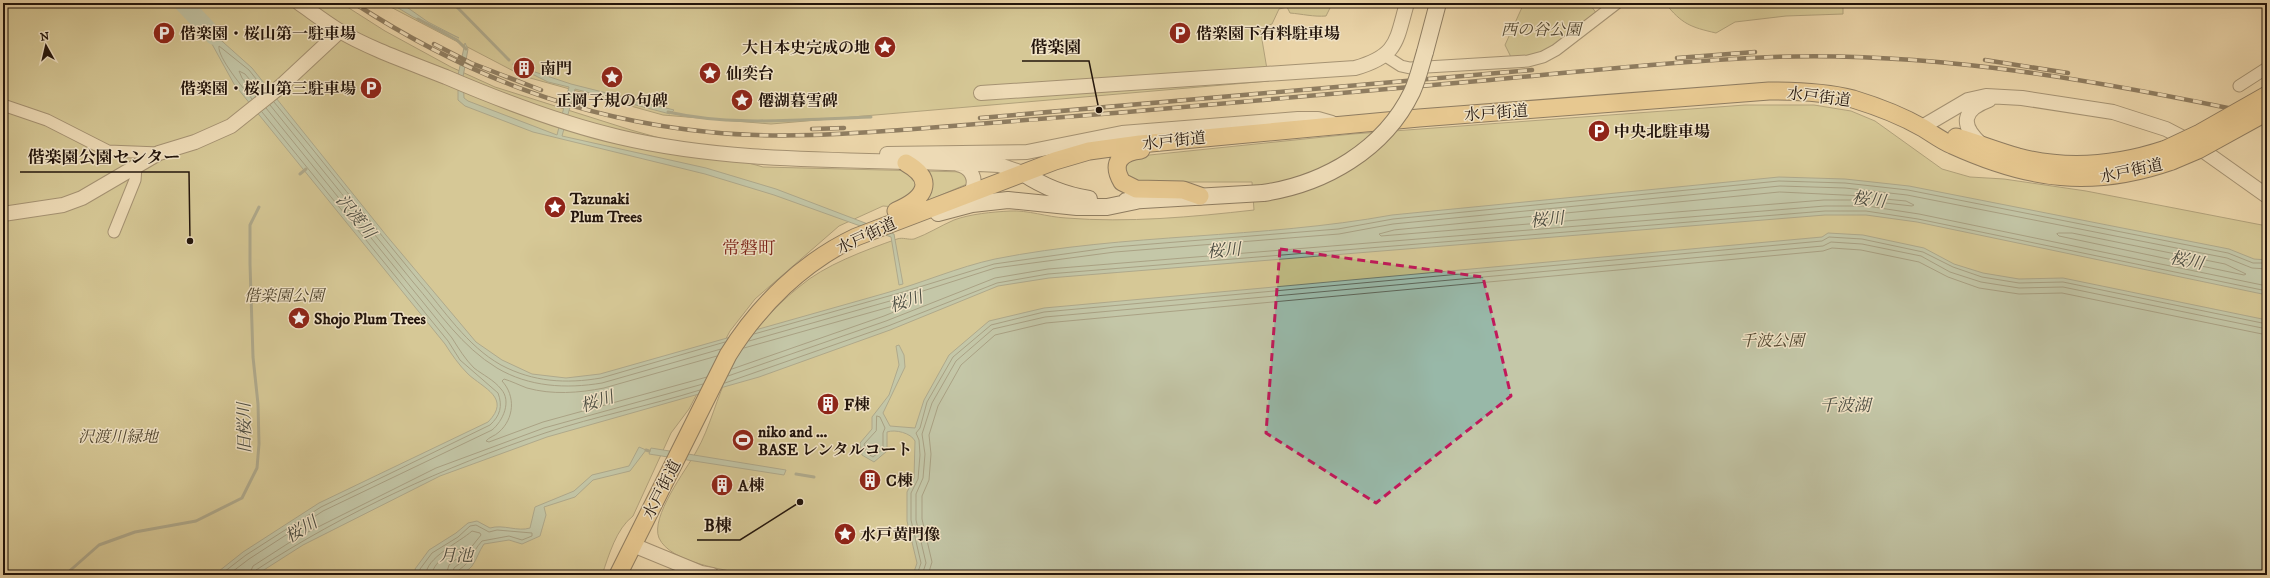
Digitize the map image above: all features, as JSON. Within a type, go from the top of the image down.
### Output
[{"type":"main road","points":[[829,252],[856,245],[939,213],[972,204],[1008,200],[1065,206],[1107,207],[1136,201],[1263,193],[1312,181],[1344,165],[1368,148],[1405,104],[1419,73],[1438,3]]},
{"type":"main road","name":"水戸街道","points":[[618,575],[728,355],[759,312],[784,286],[829,252],[846,242],[971,192],[1089,151],[1172,140],[1419,118],[1769,91],[1797,91],[1853,99],[1922,128],[1981,144],[2018,157],[2072,165],[2123,161],[2198,150],[2267,112]]},
{"type":"main road","name":"水戸街道","points":[[1922,128],[1952,146],[1999,163],[2049,176],[2089,178],[2146,170],[2200,133],[2267,94]]},
{"type":"main road","points":[[1172,140],[1156,148],[1123,154],[1119,160],[1119,177],[1122,182],[1136,188],[1183,190],[1200,196]]},
{"type":"main road","points":[[846,242],[860,226],[902,208],[921,195],[924,185],[923,179],[920,173],[906,163]]},
{"type":"main road","points":[[1023,173],[1037,182],[1072,196],[1136,201]]},
{"type":"street","points":[[299,3],[340,31],[506,103],[554,120],[620,138],[719,152],[906,163],[998,165],[1023,173]]},
{"type":"street","points":[[981,93],[1355,68],[1371,64],[1384,55],[1394,45],[1400,34],[1407,3]]},
{"type":"street","points":[[1384,55],[1401,66],[1410,68],[1528,62],[1556,50],[1615,4]]},
{"type":"street","points":[[3,214],[63,205],[82,198],[159,153],[216,134],[245,115],[281,86],[340,31]]},
{"type":"street","points":[[2239,86],[2267,68]]},
{"type":"street","points":[[1922,128],[1968,100],[1986,96],[2003,96],[2113,112],[2166,129],[2215,157],[2267,196]]},
{"type":"street","points":[[1981,144],[1968,130],[1966,120],[1968,115],[1972,110],[1984,102],[2003,96]]},
{"type":"street","points":[[3,105],[47,120],[108,151],[159,153]]},
{"type":"street","points":[[835,159],[892,153],[1027,152],[1122,133],[1245,123],[1318,119],[1340,125]]},
{"type":"street","points":[[956,163],[963,165],[972,173],[974,181],[971,192]]},
{"type":"street","points":[[114,232],[136,180],[136,167]]},
{"type":"street","points":[[633,545],[701,573],[712,575]]},
{"type":"highlighted area","points":[[1280,249],[1483,277],[1511,396],[1376,503],[1266,433]]},
{"type":"green space","name":"偕楽園公園","points":[[3,3],[341,3],[385,31],[451,67],[495,87],[631,130],[763,167],[965,172],[967,184],[910,208],[883,206],[839,226],[755,299],[730,331],[689,409],[671,433],[633,516],[622,528],[610,551],[602,575],[3,575]]},
{"type":"green space","points":[[383,3],[1327,3],[1330,8],[1326,16],[1290,13],[1287,7],[1279,9],[1272,24],[1260,28],[1269,81],[771,124],[663,115],[523,76]]},
{"type":"green space","name":"西の谷公園","points":[[1524,3],[1589,3],[1599,17],[1556,50],[1514,63],[1505,45]]},
{"type":"green space","points":[[1665,3],[1843,3],[1843,14],[1786,16],[1735,22],[1716,33],[1699,29],[1687,24],[1676,16]]},
{"type":"green space","name":"千波湖","points":[[1745,105],[1814,105],[1851,111],[1875,121],[1942,169],[1970,177],[2004,179],[2086,191],[2267,226],[2267,575],[754,575],[716,568],[687,560],[665,547],[659,538],[658,529],[664,506],[696,452],[710,422],[725,381],[736,359],[751,337],[779,305],[809,279],[833,265],[859,253],[897,239],[914,239],[960,218],[989,213],[1017,211],[1059,217],[1136,220],[1254,210],[1252,182],[1137,182],[1126,174],[1126,167],[1134,159],[1140,156],[1353,134]]},
{"type":"water","points":[[397,3],[401,3],[428,22],[459,38],[413,17],[395,6]]},
{"type":"water","name":"桜川","points":[[199,16],[214,34],[252,68],[386,235],[476,342],[502,360],[532,374],[566,378],[600,374],[886,293],[981,262],[1044,251],[1144,240],[1243,233],[1343,223],[1392,215],[1779,177],[1845,179],[1909,186],[2229,249],[2254,259],[2267,260],[2267,295],[1917,222],[1866,215],[1825,215],[1049,278],[998,286],[890,330],[759,377],[547,437],[440,476],[303,545],[256,575],[214,575],[243,552],[319,503],[488,422],[495,414],[497,406],[493,394],[468,374],[462,367],[234,84],[207,35],[195,20]]},
{"type":"water","points":[[465,43],[468,49],[463,77],[464,98],[468,101],[557,135],[569,87],[548,82],[528,72],[529,70],[571,84],[674,110],[670,114],[575,89],[562,136],[706,168],[776,189],[894,234],[903,284],[899,285],[891,237],[774,195],[705,174],[533,132],[465,106],[458,100],[458,75]]},
{"type":"water","name":"千波湖","points":[[1828,233],[1863,235],[1924,248],[1954,264],[1983,273],[2019,279],[2063,278],[2267,320],[2267,575],[913,575],[917,563],[907,521],[907,492],[914,478],[915,441],[913,438],[902,432],[890,431],[887,432],[887,451],[874,462],[862,455],[860,443],[872,429],[872,417],[889,395],[899,365],[896,346],[899,345],[904,355],[905,367],[883,413],[890,426],[915,428],[924,400],[949,355],[989,321],[1044,308],[1822,237]]},
{"type":"water","name":"月池","points":[[639,447],[646,450],[630,471],[593,480],[575,497],[544,507],[546,515],[540,536],[522,544],[509,540],[484,544],[472,566],[468,570],[462,572],[448,575],[417,575],[415,569],[429,550],[456,533],[468,523],[477,521],[490,528],[530,528],[535,507],[574,491],[592,475],[629,466]]},
{"type":"water","points":[[651,448],[786,470],[784,475],[649,454]]},
{"type":"waterway","name":"沢渡川","points":[[183,3],[214,36]]},
{"type":"waterway","points":[[453,3],[509,60]]},
{"type":"waterway","points":[[418,19],[457,40],[466,49]]},
{"type":"waterway","points":[[514,64],[532,72]]},
{"type":"waterway","points":[[668,112],[693,117],[743,121],[871,117]]},
{"type":"waterway","name":"旧桜川","points":[[300,174],[306,169]]},
{"type":"waterway","name":"旧桜川","points":[[65,575],[99,545],[135,532],[196,521],[242,498],[257,468],[259,444],[258,404],[253,357],[250,264],[250,225],[259,207]]},
{"type":"waterway","points":[[796,474],[814,477]]},
{"type":"railway","points":[[354,3],[396,29],[438,52],[480,72],[524,90],[613,116],[660,126],[735,134],[812,135],[863,133],[1120,113],[1702,61],[1773,57],[1835,56],[1960,64],[2022,72],[2145,92],[2267,116]]},
{"type":"railway","points":[[434,44],[471,63],[541,90]]},
{"type":"railway","points":[[1677,58],[1755,52]]},
{"type":"railway","points":[[1985,60],[2068,73]]},
{"type":"railway","points":[[980,118],[1532,70]]},
{"type":"railway","points":[[812,129],[844,128]]},
{"type":"place","name":"偕楽園・桜山第一駐車場","points":[[164,33]]},
{"type":"place","name":"偕楽園下有料駐車場","points":[[1180,33]]},
{"type":"place","name":"大日本史完成の地","points":[[885,47]]},
{"type":"place","name":"南門","points":[[524,68]]},
{"type":"place","name":"仙奕台","points":[[710,73]]},
{"type":"place","name":"正岡子規の句碑","points":[[612,77]]},
{"type":"place","name":"偕楽園・桜山第三駐車場","points":[[371,88]]},
{"type":"place","name":"僊湖暮雪碑","points":[[742,100]]},
{"type":"place","name":"偕楽園","points":[[1099,110]]},
{"type":"place","name":"中央北駐車場","points":[[1599,131]]},
{"type":"place","name":"Tazunaki Plum Trees","points":[[555,207]]},
{"type":"place","name":"偕楽園公園センター","points":[[190,241]]},
{"type":"place","name":"Shojo Plum Trees","points":[[299,318]]},
{"type":"place","name":"F棟","points":[[828,404]]},
{"type":"place","name":"niko and ... BASE レンタルコート","points":[[743,440]]},
{"type":"place","name":"C棟","points":[[870,480]]},
{"type":"place","name":"A棟","points":[[722,485]]},
{"type":"place","name":"B棟","points":[[800,502]]},
{"type":"place","name":"水戸黄門像","points":[[845,534]]},
{"type":"district","name":"常磐町","points":[[749,248]]},
{"type":"park label","name":"千波公園","points":[[1772,340]]},
{"type":"park label","name":"沢渡川緑地","points":[[118,436]]}]
